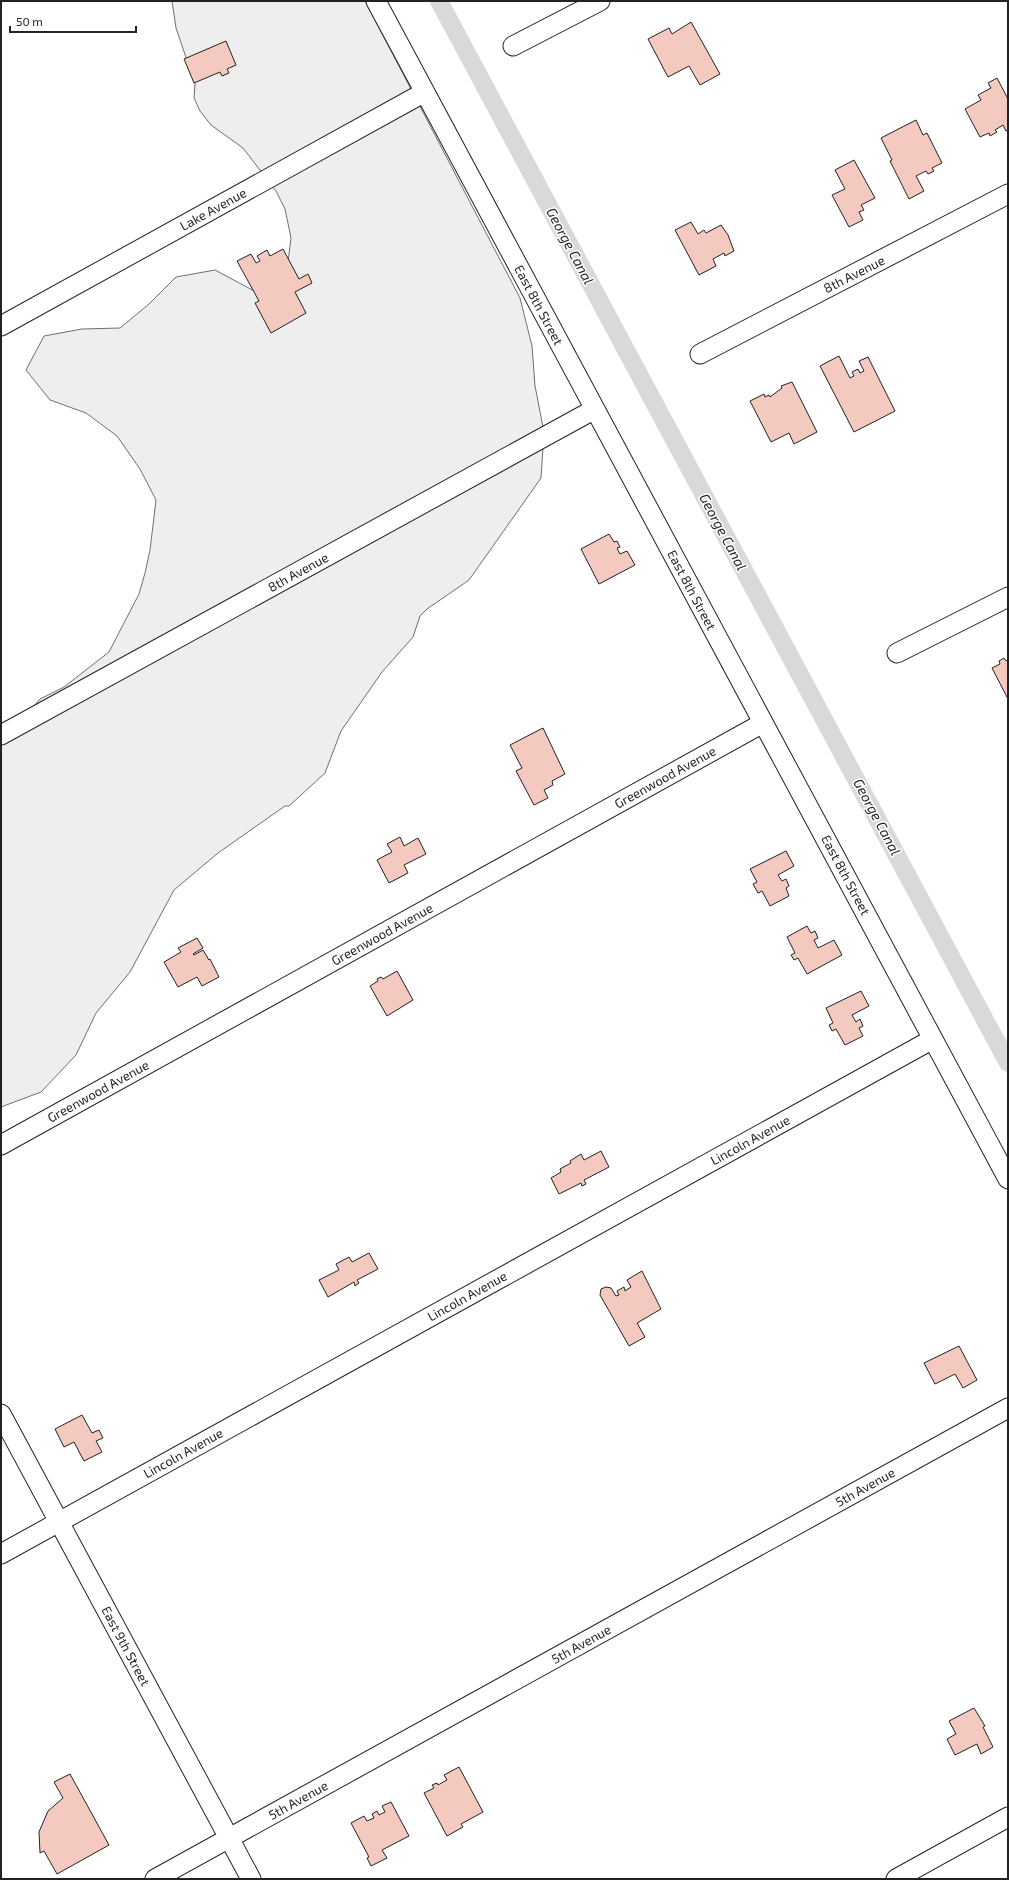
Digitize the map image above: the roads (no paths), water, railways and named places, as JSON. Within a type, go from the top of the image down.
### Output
[{"type":"street","name":"East 8th Street","points":[[376,1],[1008,1179]]},
{"type":"street","points":[[514,46],[600,1]]},
{"type":"street","name":"Lake Avenue","points":[[1,326],[424,92]]},
{"type":"street","name":"8th Avenue","points":[[700,354],[1008,194]]},
{"type":"street","name":"8th Avenue","points":[[1,735],[595,409]]},
{"type":"street","points":[[897,653],[1008,597]]},
{"type":"street","name":"Greenwood Avenue","points":[[1,1145],[763,723]]},
{"type":"street","name":"Lincoln Avenue","points":[[1,1554],[933,1039]]},
{"type":"street","name":"5th Avenue","points":[[155,1879],[1008,1408]]},
{"type":"street","name":"East 9th Street","points":[[1,1414],[251,1879]]},
{"type":"street","points":[[896,1879],[1008,1817]]},
{"type":"waterway","name":"George Canal","points":[[439,1],[1008,1063]]}]
